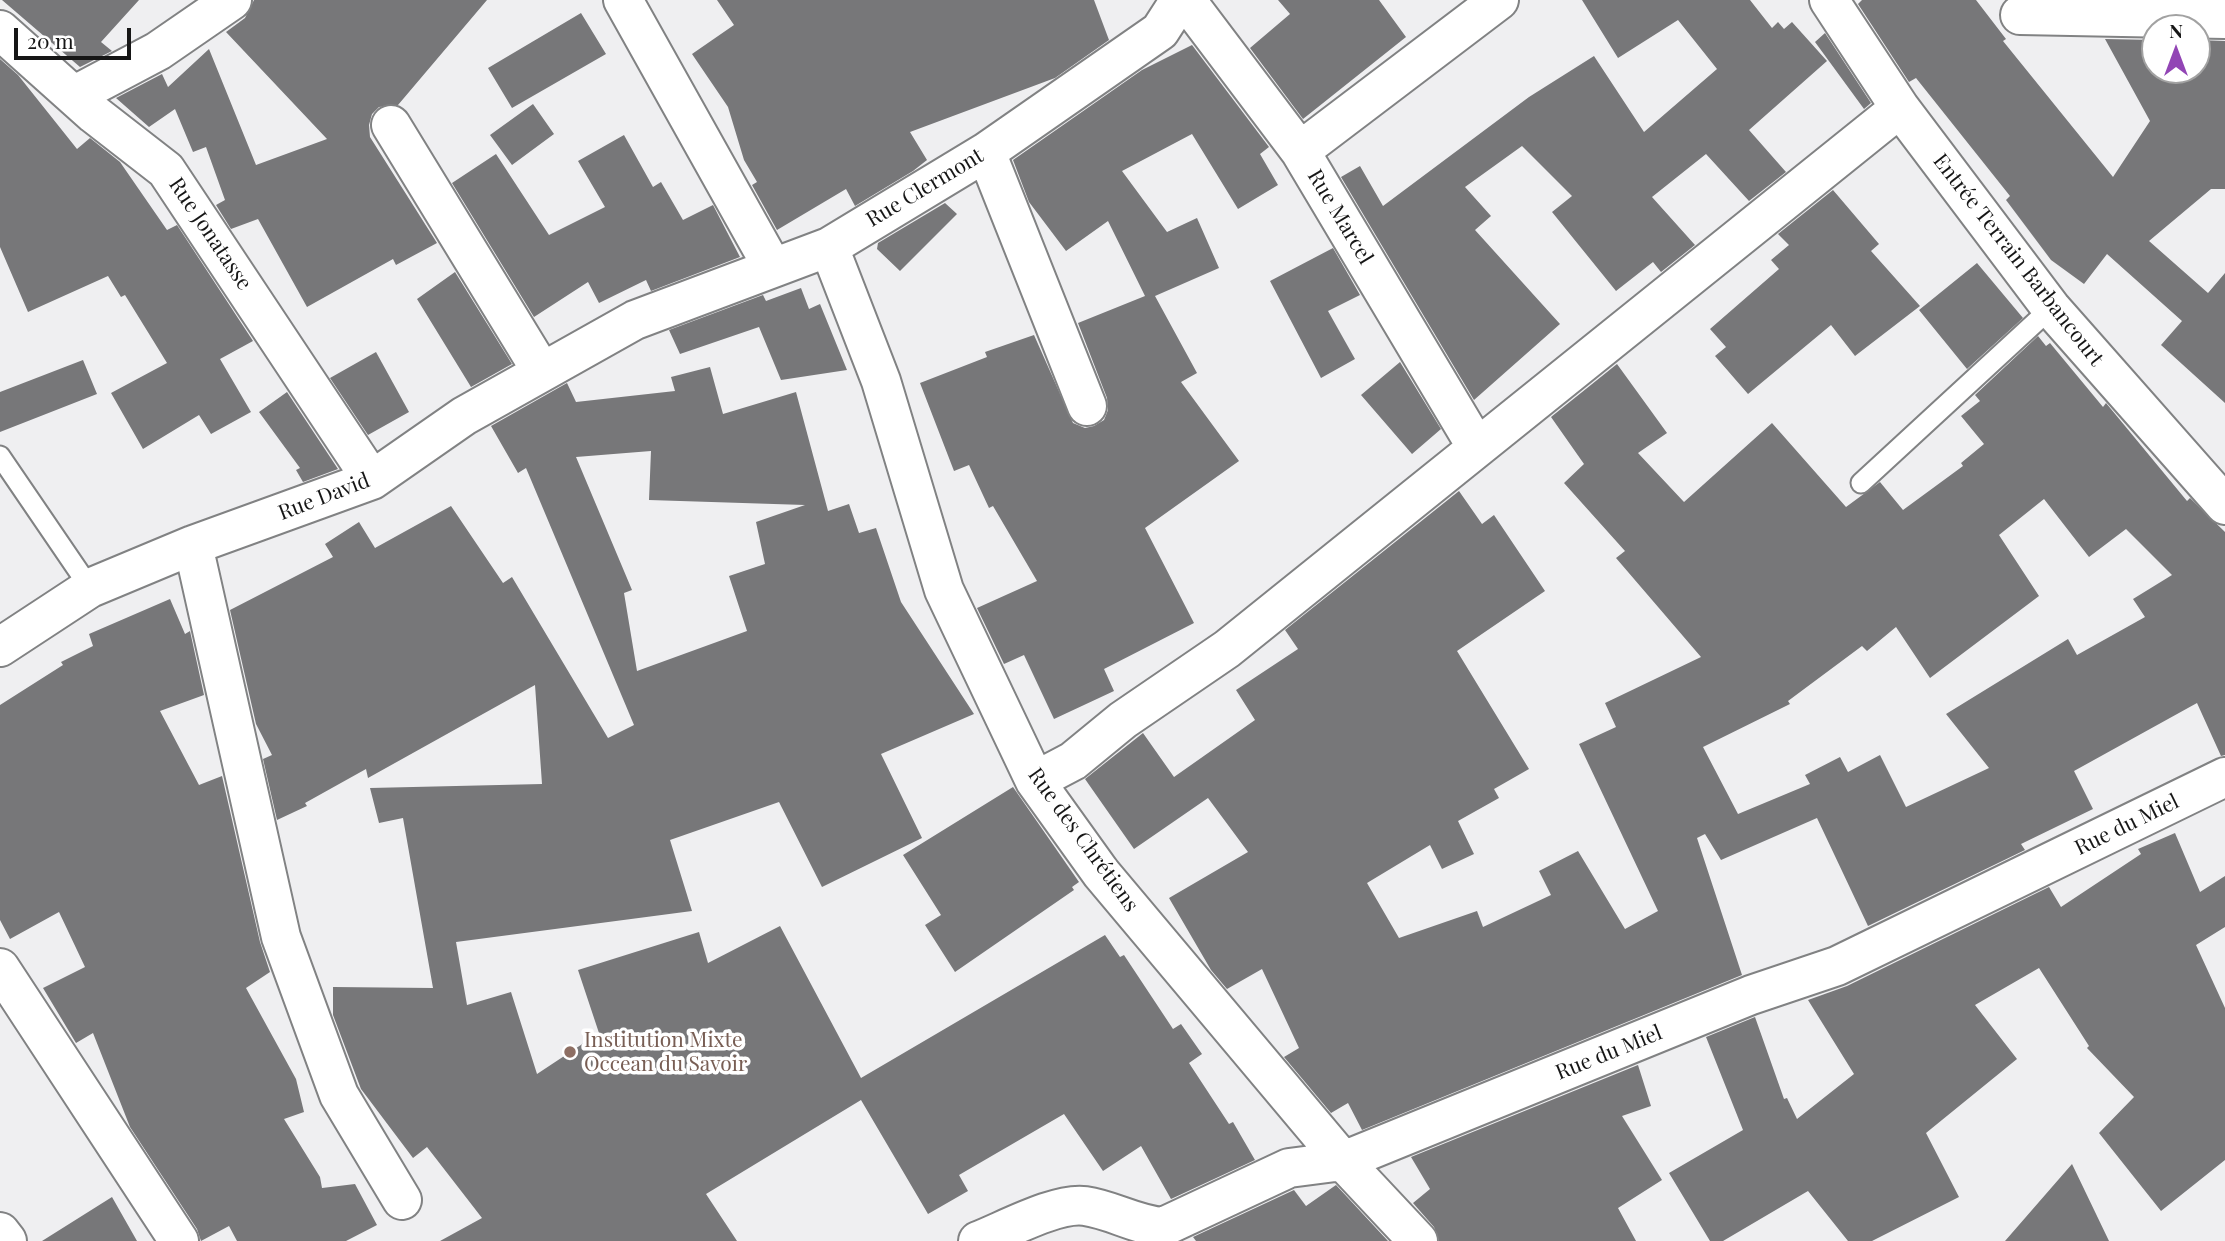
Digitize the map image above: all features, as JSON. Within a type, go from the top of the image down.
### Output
[{"type":"street","points":[[75,95],[158,51],[232,0]]},
{"type":"street","points":[[623,0],[773,268]]},
{"type":"street","name":"Rue Clermont","points":[[635,320],[829,247],[986,152],[1160,31],[1180,0]]},
{"type":"street","name":"Rue Marcel","points":[[1186,0],[1300,151],[1476,446]]},
{"type":"street","points":[[1300,151],[1499,0]]},
{"type":"street","name":"Entrée Terrain Barbancourt","points":[[1829,0],[1900,108],[2051,308],[2225,505]]},
{"type":"street","points":[[2020,15],[2225,19]]},
{"type":"street","name":"Rue Jonatasse","points":[[0,30],[94,114],[166,170],[372,480]]},
{"type":"street","points":[[1035,781],[1073,761],[1123,720],[1227,649],[1476,446],[1900,108]]},
{"type":"street","points":[[391,125],[542,372]]},
{"type":"street","points":[[986,152],[1087,406]]},
{"type":"street","name":"Rue des Chrétiens","points":[[829,247],[881,381],[944,590],[1035,781],[1101,873],[1343,1161],[1418,1241]]},
{"type":"street","name":"Rue David","points":[[0,647],[90,588],[193,545],[372,480],[464,416],[635,320]]},
{"type":"street","points":[[193,545],[281,937],[339,1094],[402,1200]]},
{"type":"street","name":"Rue du Miel","points":[[978,1241],[1068,1206],[1086,1206],[1144,1226],[1163,1227],[1289,1168],[1343,1161],[1751,995],[1837,966],[2225,777]]},
{"type":"street","points":[[0,968],[179,1241]]},
{"type":"street","points":[[0,1232],[7,1241]]},
{"type":"lane","points":[[1861,483],[2051,308]]},
{"type":"lane","points":[[0,456],[90,588]]},
{"type":"building","points":[[2,0],[139,0],[101,42],[112,51],[80,67]]},
{"type":"building","points":[[254,0],[487,0],[398,105],[379,107],[372,114],[369,125],[370,137],[437,243],[396,265],[393,259],[307,307],[258,219],[231,229],[216,205],[225,200],[206,147],[193,152],[175,109],[149,127],[116,98],[162,74],[168,87],[209,49],[256,165],[327,139],[226,32],[245,18]]},
{"type":"building","points":[[717,0],[1094,0],[1109,40],[1055,78],[910,132],[927,160],[913,171],[855,206],[846,189],[777,230],[752,185],[757,182],[744,160],[728,107],[692,54],[734,25]]},
{"type":"building","points":[[1278,0],[1379,0],[1406,37],[1303,119],[1250,48],[1290,14]]},
{"type":"building","points":[[1582,0],[1750,0],[1772,28],[1778,22],[1784,29],[1792,22],[1827,61],[1749,130],[1786,172],[1749,201],[1706,154],[1652,197],[1695,245],[1661,272],[1653,262],[1616,291],[1552,212],[1572,196],[1522,146],[1465,187],[1491,216],[1475,230],[1560,324],[1474,400],[1341,177],[1360,166],[1383,206],[1529,97],[1594,56],[1644,132],[1717,69],[1678,20],[1618,58]]},
{"type":"building","points":[[1862,0],[1976,0],[2006,39],[2003,41],[2113,177],[2150,121],[2105,39],[2141,40],[2141,84],[2211,84],[2211,40],[2225,41],[2225,189],[2211,189],[2149,241],[2208,293],[2225,273],[2225,403],[2161,345],[2182,321],[2107,254],[2084,284],[2051,260],[2006,200],[2010,196],[1916,78],[1909,82],[1858,4]]},
{"type":"building","points":[[581,13],[606,54],[512,108],[488,68]]},
{"type":"building","points":[[1825,33],[1871,103],[1864,109],[1815,42]]},
{"type":"building","points":[[1192,45],[1269,147],[1260,154],[1278,185],[1238,209],[1192,134],[1122,171],[1167,232],[1197,218],[1219,268],[1155,296],[1197,373],[1181,382],[1239,461],[1145,528],[1194,623],[1104,669],[1114,691],[1054,719],[1024,655],[1004,664],[977,608],[1037,581],[993,506],[989,508],[969,465],[954,471],[920,383],[987,357],[985,352],[1034,335],[1073,423],[1085,428],[1104,420],[1108,410],[1107,398],[1078,323],[1145,296],[1108,221],[1066,251],[1029,202],[1013,160],[1142,70]]},
{"type":"building","points":[[0,59],[18,75],[77,149],[90,138],[120,162],[167,230],[177,225],[253,341],[220,359],[251,412],[211,434],[199,415],[143,449],[111,393],[167,363],[125,295],[121,297],[108,276],[28,312],[0,247]]},
{"type":"building","points":[[533,104],[554,134],[512,165],[490,135]]},
{"type":"building","points":[[624,135],[653,187],[661,182],[683,220],[713,205],[740,257],[651,291],[646,280],[599,303],[588,282],[534,317],[452,183],[496,154],[549,235],[605,207],[578,161]]},
{"type":"building","points":[[1833,190],[1879,244],[1871,251],[1920,306],[1855,356],[1831,325],[1748,394],[1715,356],[1726,347],[1710,329],[1779,269],[1771,260],[1789,245],[1778,234]]},
{"type":"building","points":[[945,203],[957,214],[900,271],[877,249],[878,243]]},
{"type":"building","points":[[1333,248],[1360,295],[1328,311],[1355,359],[1321,378],[1270,281]]},
{"type":"building","points":[[1977,263],[2023,318],[1967,369],[1919,310]]},
{"type":"building","points":[[455,272],[512,364],[471,387],[417,299]]},
{"type":"building","points":[[801,288],[809,309],[820,304],[847,370],[781,380],[759,327],[680,354],[669,330],[763,295],[766,301]]},
{"type":"building","points":[[2038,336],[2046,346],[2050,343],[2103,407],[2106,403],[2187,501],[2190,498],[2225,532],[2225,755],[2221,756],[2197,703],[2074,771],[2093,809],[2021,844],[2025,850],[1868,926],[1817,818],[1721,860],[1705,834],[1697,838],[1742,975],[1362,1130],[1348,1103],[1331,1113],[1284,1057],[1299,1048],[1262,969],[1227,989],[1211,970],[1169,898],[1248,852],[1208,798],[1134,849],[1085,779],[1143,733],[1174,777],[1255,720],[1236,690],[1298,649],[1285,630],[1459,491],[1482,524],[1494,515],[1545,591],[1457,651],[1529,769],[1494,789],[1499,798],[1458,821],[1474,854],[1442,869],[1430,845],[1367,883],[1399,938],[1477,911],[1483,927],[1551,895],[1539,871],[1578,851],[1625,929],[1658,911],[1579,744],[1616,727],[1605,703],[1701,657],[1616,558],[1625,551],[1564,483],[1584,464],[1551,417],[1617,364],[1667,433],[1638,453],[1684,502],[1772,423],[1846,507],[1880,482],[1903,510],[1963,466],[1961,463],[1984,444],[1961,416],[1980,401],[1975,395]],"holes":[[[2044,499],[2089,557],[2126,529],[2172,575],[2133,599],[2145,617],[2077,655],[2068,639],[1946,714],[1989,768],[1906,807],[1880,755],[1848,772],[1840,757],[1805,775],[1810,784],[1738,814],[1703,747],[1790,704],[1788,701],[1862,646],[1867,651],[1896,627],[1930,678],[2039,596],[1999,535]]]},
{"type":"building","points":[[376,352],[409,412],[368,435],[330,378]]},
{"type":"building","points":[[83,360],[97,394],[0,432],[0,392]]},
{"type":"building","points":[[1400,362],[1441,429],[1412,454],[1361,395]]},
{"type":"building","points":[[710,367],[723,414],[796,392],[828,511],[849,504],[859,533],[876,528],[901,602],[974,714],[881,754],[922,838],[822,887],[779,802],[670,840],[692,911],[456,942],[467,1005],[511,992],[537,1074],[599,1033],[578,970],[699,932],[708,963],[780,926],[861,1078],[1105,935],[1120,957],[1124,955],[1173,1029],[1181,1024],[1202,1054],[1189,1063],[1229,1124],[1233,1122],[1255,1160],[1171,1199],[1141,1146],[1103,1171],[1064,1114],[959,1175],[968,1191],[928,1214],[861,1100],[706,1194],[737,1241],[440,1241],[482,1218],[427,1147],[413,1158],[361,1089],[333,1015],[333,987],[433,988],[403,818],[379,823],[370,788],[542,784],[535,685],[368,778],[366,769],[305,803],[307,806],[277,820],[263,759],[272,755],[256,724],[230,610],[333,557],[325,544],[359,522],[375,548],[451,506],[503,583],[512,577],[608,738],[634,725],[526,468],[518,473],[491,426],[567,383],[576,402],[675,391],[671,377]],"holes":[[[651,451],[649,500],[805,505],[756,522],[765,564],[729,576],[747,631],[637,671],[624,593],[632,590],[576,457]]]},
{"type":"building","points":[[287,392],[338,469],[303,482],[296,470],[300,468],[259,412]]},
{"type":"building","points":[[170,599],[185,634],[190,631],[204,695],[160,711],[199,785],[222,776],[260,942],[270,972],[246,988],[296,1079],[304,1112],[284,1119],[320,1177],[322,1188],[355,1184],[377,1225],[346,1241],[237,1241],[229,1226],[201,1241],[197,1229],[130,1127],[93,1033],[76,1043],[43,988],[85,967],[59,912],[10,939],[0,920],[0,705],[63,665],[61,662],[93,646],[89,634]]},
{"type":"building","points":[[1013,787],[1079,882],[1072,887],[1074,890],[955,972],[925,925],[941,915],[903,855]]},
{"type":"building","points":[[2175,833],[2200,892],[2225,876],[2225,927],[2196,945],[2225,1008],[2225,1160],[2161,1211],[2099,1133],[2134,1097],[2087,1048],[2089,1046],[2039,968],[1975,1005],[2017,1059],[1926,1133],[1959,1197],[1872,1241],[1848,1241],[1808,1191],[1723,1241],[1710,1241],[1669,1173],[1743,1130],[1706,1037],[1755,1017],[1784,1099],[1787,1098],[1797,1119],[1854,1074],[1808,1000],[1847,986],[2049,887],[2061,907],[2141,854],[2138,849]]},
{"type":"building","points":[[1638,1065],[1651,1106],[1622,1116],[1662,1180],[1618,1208],[1636,1241],[1439,1241],[1434,1227],[1413,1203],[1430,1189],[1411,1157]]},
{"type":"building","points":[[2072,1164],[2109,1241],[2005,1241]]},
{"type":"building","points":[[1336,1185],[1388,1241],[1196,1241],[1193,1237],[1294,1190],[1306,1206]]},
{"type":"building","points":[[112,1197],[137,1241],[42,1241]]},
{"type":"place","name":"Institution Mixte Occean du Savoir","points":[[570,1052]]}]
